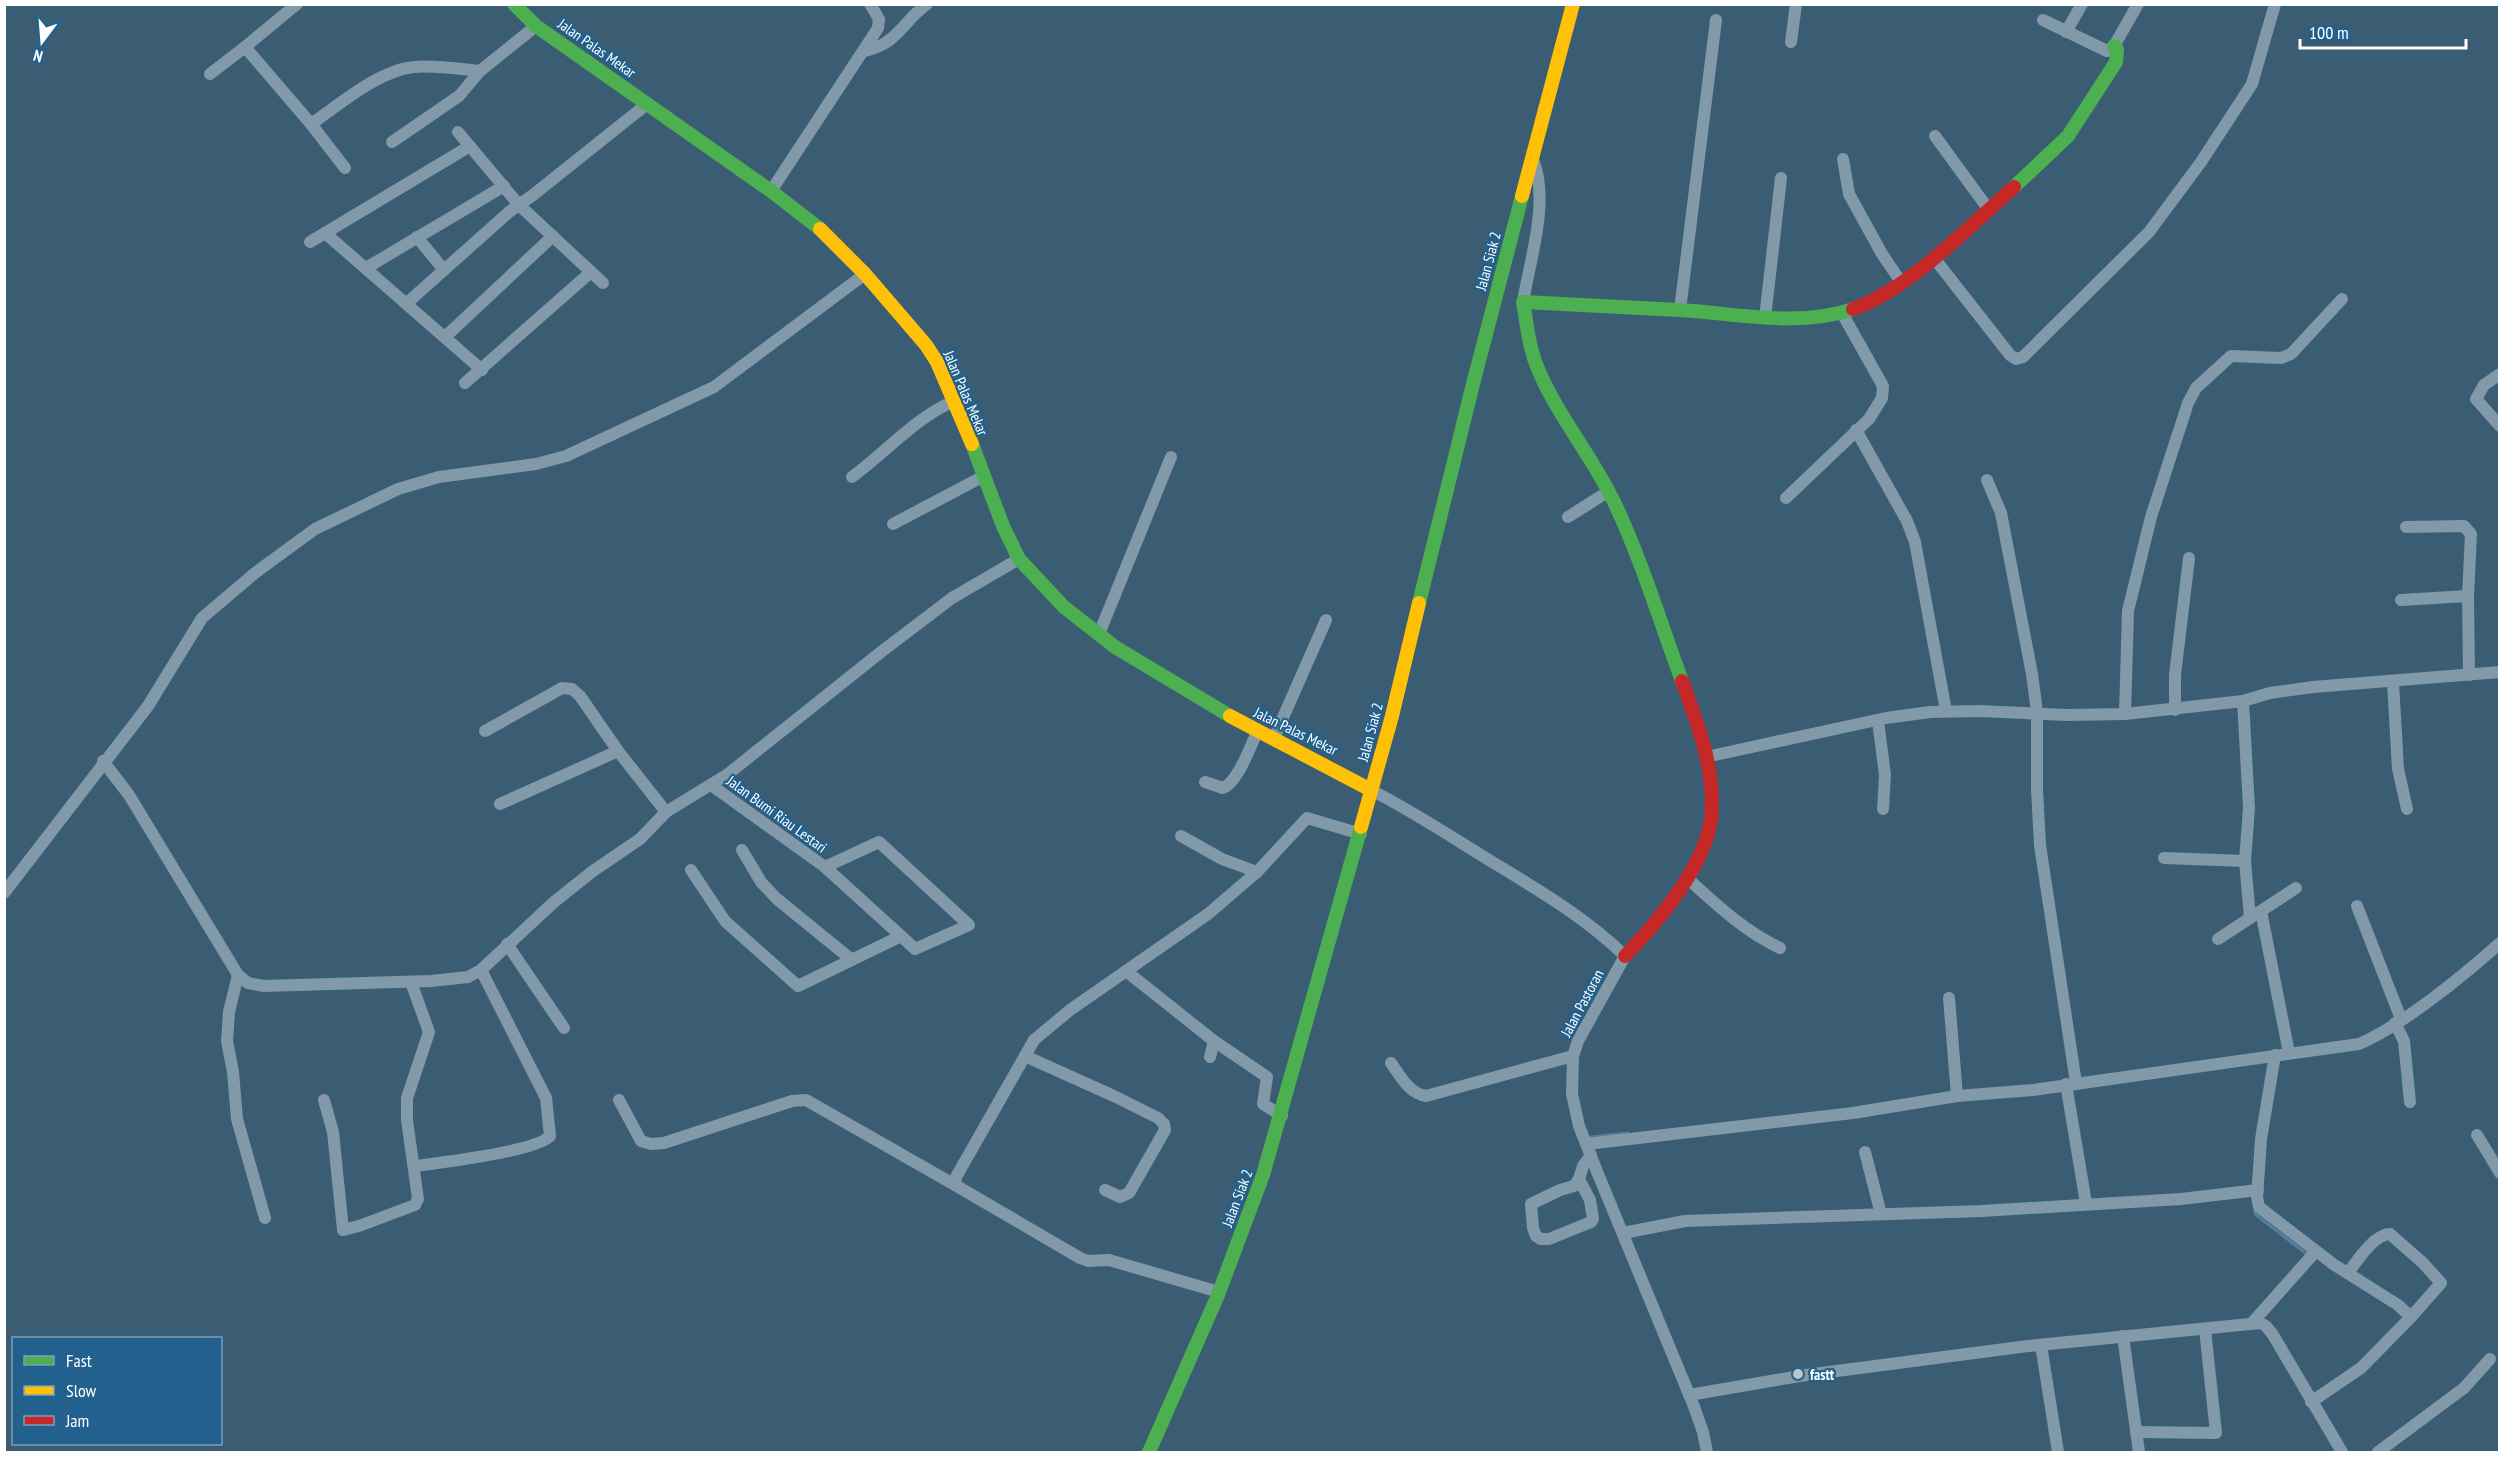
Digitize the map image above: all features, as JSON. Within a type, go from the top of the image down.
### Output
[{"type":"main road","name":"Jalan Palas Mekar","points":[[514,4],[536,26],[771,191],[823,232],[866,274],[938,362],[982,477],[1019,558],[1064,607],[1124,653],[1239,721],[1333,768],[1371,790]]},
{"type":"main road","name":"Jalan Siak 2","points":[[1149,1452],[1219,1292],[1267,1164],[1282,1116],[1392,716],[1473,384],[1573,4]]},
{"type":"main road","points":[[1625,956],[1687,878],[1705,839],[1711,820],[1711,792],[1706,757],[1656,608],[1609,491],[1541,376],[1533,356],[1523,302],[1796,319],[1842,312],[1874,302],[1934,258],[2043,163],[2068,136],[2116,62],[2118,55],[2114,46]]},
{"type":"street","points":[[210,74],[297,4]]},
{"type":"street","points":[[771,191],[880,24],[870,4]]},
{"type":"street","points":[[864,51],[887,44],[927,4]]},
{"type":"street","points":[[1791,42],[1796,4]]},
{"type":"street","points":[[2067,32],[2082,4]]},
{"type":"street","points":[[2043,20],[2102,50],[2109,51],[2138,4]]},
{"type":"street","points":[[1934,258],[2010,355],[2016,359],[2023,357],[2149,232],[2201,162],[2252,84],[2275,4]]},
{"type":"street","points":[[1680,310],[1716,20]]},
{"type":"street","points":[[392,142],[459,96],[480,71],[536,26]]},
{"type":"street","points":[[245,47],[311,124],[345,168]]},
{"type":"street","points":[[311,124],[366,87],[396,71],[414,67],[480,71]]},
{"type":"street","points":[[407,303],[519,205],[647,104]]},
{"type":"street","points":[[458,132],[519,205],[603,283]]},
{"type":"street","points":[[1935,136],[1989,210]]},
{"type":"street","points":[[310,242],[470,146]]},
{"type":"street","points":[[1523,302],[1540,201],[1539,177],[1532,159]]},
{"type":"street","points":[[1843,159],[1849,194],[1882,254],[1901,282]]},
{"type":"street","points":[[1765,318],[1781,178]]},
{"type":"street","points":[[366,268],[504,186]]},
{"type":"street","points":[[325,233],[482,370]]},
{"type":"street","points":[[445,337],[553,236]]},
{"type":"street","points":[[417,237],[444,270]]},
{"type":"street","points":[[465,383],[591,272]]},
{"type":"street","points":[[4,893],[34,857],[103,761],[148,706],[202,618],[255,573],[315,529],[398,489],[428,480],[536,464],[576,452],[714,387],[866,274]]},
{"type":"street","points":[[2124,714],[2128,611],[2151,517],[2192,395],[2196,388],[2231,356],[2287,357],[2342,299]]},
{"type":"street","points":[[1786,498],[1857,430],[1877,409],[1882,399],[1883,386],[1842,312]]},
{"type":"street","points":[[2499,374],[2484,385],[2476,399],[2499,426]]},
{"type":"street","points":[[852,477],[909,428],[939,407],[954,401]]},
{"type":"street","points":[[1857,430],[1907,521],[1915,542],[1946,711]]},
{"type":"street","points":[[1099,634],[1171,457]]},
{"type":"street","points":[[893,524],[982,477]]},
{"type":"street","points":[[1986,480],[2001,513],[2024,627],[2037,712],[2040,845],[2086,1203]]},
{"type":"street","points":[[1568,517],[1609,491]]},
{"type":"street","points":[[2406,526],[2464,526],[2469,529],[2471,534],[2468,596],[2469,675]]},
{"type":"street","points":[[103,761],[129,795],[238,975],[248,983],[264,986],[411,982],[468,977],[481,970],[507,944],[585,877],[640,839],[666,812],[711,785],[952,598],[1019,558]]},
{"type":"street","points":[[2175,710],[2175,675],[2189,558]]},
{"type":"street","points":[[2401,600],[2468,596]]},
{"type":"street","points":[[1274,738],[1326,620]]},
{"type":"street","points":[[1706,757],[1878,721],[1946,711],[2037,712],[2068,715],[2124,714],[2243,701],[2270,693],[2313,687],[2499,672]]},
{"type":"street","points":[[2393,682],[2398,769],[2407,809]]},
{"type":"street","points":[[484,731],[562,688],[572,689],[580,696],[618,751],[666,812]]},
{"type":"street","points":[[2243,701],[2249,808],[2245,861],[2250,918]]},
{"type":"street","points":[[1878,721],[1885,775],[1883,809]]},
{"type":"street","points":[[1205,782],[1223,788],[1228,786],[1236,776],[1258,730]]},
{"type":"street","points":[[500,804],[618,751]]},
{"type":"street","name":"Jalan Bumi Riau Lestari","points":[[711,785],[825,867],[915,949],[969,925],[879,842],[825,867]]},
{"type":"street","points":[[1371,790],[1414,812],[1560,903],[1601,932],[1625,956]]},
{"type":"street","points":[[955,1185],[958,1172],[1034,1040],[1070,1010],[1208,914],[1257,872],[1307,818],[1361,834]]},
{"type":"street","points":[[1181,836],[1222,859],[1257,872]]},
{"type":"street","points":[[742,850],[761,882],[777,899],[852,960]]},
{"type":"street","points":[[2164,858],[2245,861]]},
{"type":"street","points":[[691,870],[725,921],[798,986],[901,936]]},
{"type":"street","points":[[1687,878],[1737,924],[1758,938],[1780,948]]},
{"type":"street","points":[[2217,939],[2296,888]]},
{"type":"street","points":[[2357,906],[2404,1041],[2410,1102]]},
{"type":"street","points":[[2261,911],[2289,1053]]},
{"type":"street","points":[[1579,1179],[1590,1200],[1593,1219],[1591,1222],[1549,1239],[1536,1236],[1533,1228],[1532,1204],[1560,1190],[1574,1186],[1579,1179],[1589,1149],[1864,1112],[1957,1096],[2033,1090],[2359,1044],[2374,1038],[2398,1021],[2460,976],[2499,943]]},
{"type":"street","points":[[507,944],[564,1028]]},
{"type":"street","name":"Jalan Pastoran","points":[[1625,956],[1588,1019],[1573,1056],[1572,1095],[1579,1126],[1689,1395],[1703,1432],[1707,1452]]},
{"type":"street","points":[[414,1166],[485,1157],[537,1143],[550,1136],[546,1098],[481,970]]},
{"type":"street","points":[[1126,971],[1214,1041],[1267,1077],[1263,1104],[1282,1116]]},
{"type":"street","points":[[238,975],[229,1012],[227,1041],[233,1072],[237,1119],[265,1218]]},
{"type":"street","points":[[324,1100],[333,1132],[343,1230],[416,1205],[418,1199],[407,1120],[407,1098],[429,1032],[411,982]]},
{"type":"street","points":[[1949,998],[1957,1096]]},
{"type":"street","points":[[1210,1057],[1214,1041]]},
{"type":"street","points":[[2275,1055],[2261,1138],[2259,1207],[2316,1251],[2398,1305],[2411,1317]]},
{"type":"street","points":[[1025,1056],[1116,1097],[1158,1118],[1164,1124],[1165,1130],[1129,1193],[1120,1197],[1104,1190]]},
{"type":"street","points":[[1391,1064],[1411,1090],[1417,1095],[1426,1096],[1573,1056]]},
{"type":"street","points":[[619,1101],[641,1142],[651,1144],[664,1143],[782,1104],[806,1100],[1080,1258],[1088,1261],[1109,1260],[1219,1292]]},
{"type":"street","points":[[2477,1135],[2499,1173]]},
{"type":"street","points":[[1865,1152],[1881,1214]]},
{"type":"street","points":[[1623,1233],[1685,1221],[1981,1211],[2192,1198],[2258,1190]]},
{"type":"street","points":[[2311,1402],[2361,1368],[2411,1317],[2441,1282],[2431,1270],[2390,1234],[2376,1241],[2348,1273]]},
{"type":"street","points":[[2252,1323],[2316,1251]]},
{"type":"street","points":[[1689,1395],[1806,1375],[2041,1345],[2252,1323],[2266,1326],[2273,1335],[2342,1452]]},
{"type":"street","points":[[2136,1432],[2216,1433],[2205,1329]]},
{"type":"street","points":[[2123,1336],[2139,1452]]},
{"type":"street","points":[[2041,1345],[2058,1452]]},
{"type":"street","points":[[2378,1452],[2464,1388],[2490,1359]]},
{"type":"waterway","points":[[1591,1137],[1628,1133]]},
{"type":"waterway","points":[[2255,1207],[2255,1214],[2308,1255]]},
{"type":"traffic: fast","points":[[514,4],[536,26],[771,191],[820,229]]},
{"type":"traffic: fast","points":[[2014,187],[2068,136],[2116,62],[2117,49],[2114,46]]},
{"type":"traffic: fast","points":[[1419,603],[1522,196]]},
{"type":"traffic: fast","points":[[1682,681],[1642,569],[1615,504],[1555,404],[1538,369],[1530,345],[1523,302],[1679,310],[1766,318],[1810,318],[1853,309]]},
{"type":"traffic: fast","points":[[972,444],[1003,526],[1019,559],[1064,607],[1115,647],[1230,716]]},
{"type":"traffic: fast","points":[[1149,1452],[1218,1295],[1263,1175],[1361,827]]},
{"type":"traffic: slow","points":[[1522,196],[1573,4]]},
{"type":"traffic: slow","points":[[820,229],[865,274],[926,345],[937,362],[972,444]]},
{"type":"traffic: slow","points":[[1361,827],[1392,716],[1419,603]]},
{"type":"traffic: slow","points":[[1230,716],[1371,790]]},
{"type":"traffic: jam","points":[[1853,309],[1874,300],[1917,272],[1938,256],[2014,187]]},
{"type":"traffic: jam","points":[[1625,956],[1665,910],[1690,874],[1700,855],[1711,818],[1712,800],[1708,765],[1700,731],[1682,681]]},
{"type":"place","name":"fastt","points":[[1798,1374]]}]
